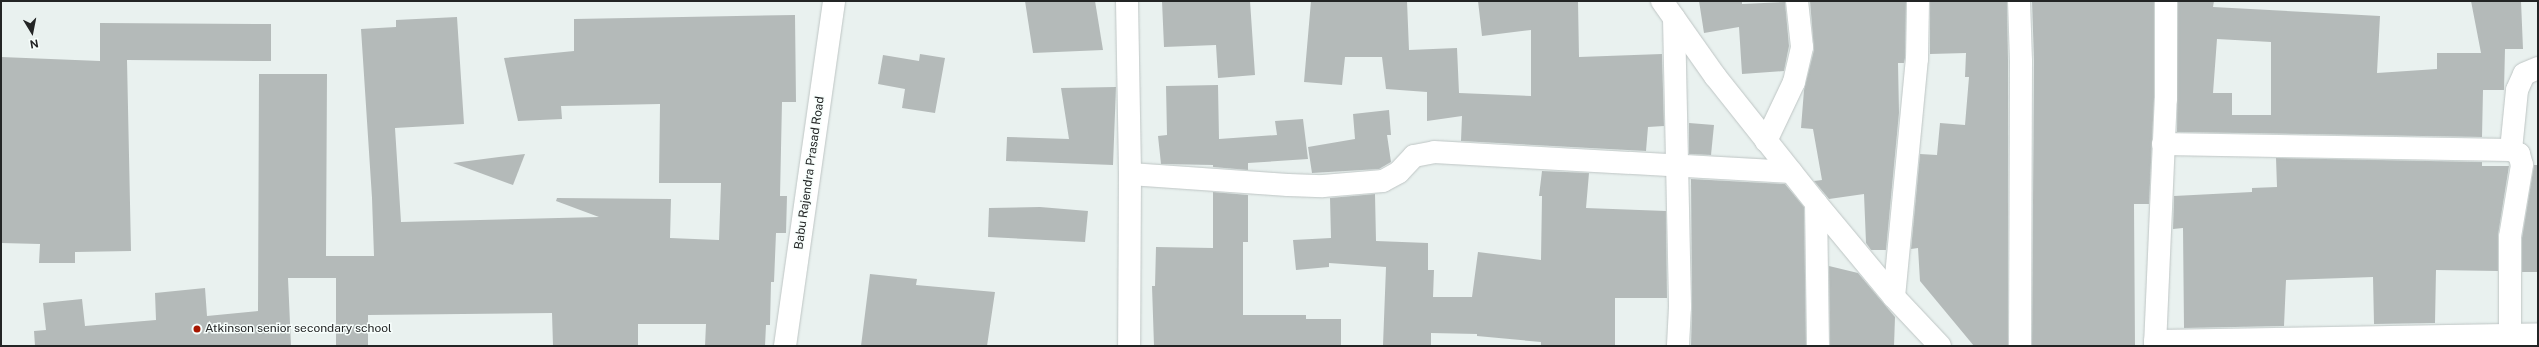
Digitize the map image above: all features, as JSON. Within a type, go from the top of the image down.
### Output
[{"type":"street","points":[[1127,1],[1130,174],[1129,346]]},
{"type":"street","points":[[1766,141],[1795,75],[1802,47],[1797,1]]},
{"type":"street","points":[[1894,297],[1917,59],[1918,1]]},
{"type":"street","points":[[2018,1],[2021,61],[2020,346]]},
{"type":"street","points":[[2166,1],[2163,144],[2155,343],[2510,340],[2538,334]]},
{"type":"street","name":"Babu Rajendra Prasad Road","points":[[785,346],[838,3]]},
{"type":"street","points":[[1668,9],[1715,76],[1816,203],[1894,297],[1940,346]]},
{"type":"street","points":[[1668,9],[1677,166],[1680,307],[1678,346]]},
{"type":"street","points":[[2511,150],[2518,90],[2524,74],[2538,68]]},
{"type":"street","points":[[2163,144],[2511,150],[2519,154],[2522,165],[2510,237],[2510,340]]},
{"type":"street","points":[[1130,174],[1288,186],[1323,186],[1382,180],[1399,172],[1414,156],[1434,152],[1791,172]]},
{"type":"street","points":[[1816,203],[1818,346]]},
{"type":"building","points":[[1025,1],[1095,1],[1103,50],[1033,53]]},
{"type":"building","points":[[1162,1],[1250,1],[1255,75],[1218,78],[1216,45],[1164,47]]},
{"type":"building","points":[[1311,1],[1407,1],[1409,50],[1457,48],[1459,93],[1531,96],[1531,30],[1482,36],[1478,1],[1578,1],[1579,57],[1662,54],[1664,126],[1648,127],[1646,151],[1461,141],[1462,116],[1427,121],[1427,92],[1386,89],[1382,57],[1345,57],[1342,85],[1304,82]]},
{"type":"building","points":[[1699,1],[1742,1],[1742,4],[1785,2],[1789,46],[1784,71],[1742,74],[1739,27],[1704,33]]},
{"type":"building","points":[[1810,1],[1906,1],[1905,58],[1904,63],[1898,63],[1899,113],[1886,250],[1871,250],[1866,243],[1864,194],[1829,199],[1814,181],[1822,180],[1813,129],[1801,128],[1804,90],[1814,50]]},
{"type":"building","points":[[1930,1],[2007,1],[2008,346],[1974,346],[1920,281],[1918,248],[1911,249],[1920,154],[1937,155],[1940,123],[1965,125],[1969,77],[1965,77],[1966,53],[1930,54]]},
{"type":"building","points":[[2032,1],[2154,1],[2154,99],[2149,204],[2134,204],[2135,346],[2032,346],[2034,61]]},
{"type":"building","points":[[2178,1],[2214,1],[2213,7],[2380,16],[2377,73],[2437,69],[2437,53],[2481,53],[2471,1],[2521,1],[2523,49],[2505,49],[2504,90],[2483,90],[2482,137],[2177,132]],"holes":[[[2217,39],[2271,42],[2271,115],[2232,115],[2232,93],[2213,93]]]},
{"type":"building","points":[[795,15],[796,102],[782,102],[780,196],[787,196],[786,233],[776,233],[774,282],[771,282],[770,325],[766,325],[765,346],[705,346],[706,324],[638,324],[638,346],[553,346],[552,313],[368,315],[368,346],[336,346],[336,278],[288,278],[291,346],[35,346],[34,331],[46,330],[43,303],[82,299],[85,326],[156,320],[155,293],[205,288],[207,316],[258,311],[259,74],[327,74],[326,256],[374,256],[372,198],[361,29],[396,27],[396,20],[457,17],[464,124],[395,128],[401,222],[599,217],[556,201],[557,198],[671,199],[670,238],[719,240],[721,183],[659,183],[660,104],[561,106],[562,119],[518,121],[504,58],[574,51],[574,19]]},
{"type":"building","points":[[100,23],[271,24],[271,61],[127,60],[131,251],[75,252],[75,263],[39,263],[40,244],[1,243],[1,57],[100,61]]},
{"type":"building","points":[[920,54],[945,58],[935,113],[902,108],[905,89],[878,84],[883,55],[919,61]]},
{"type":"building","points":[[1218,85],[1219,139],[1277,135],[1275,121],[1303,119],[1308,159],[1248,163],[1248,170],[1213,167],[1213,165],[1161,164],[1158,136],[1167,135],[1166,86]]},
{"type":"building","points":[[1116,87],[1113,165],[1006,161],[1007,137],[1069,139],[1061,88]]},
{"type":"building","points":[[1389,110],[1391,135],[1387,135],[1391,162],[1379,169],[1312,173],[1308,147],[1355,139],[1353,114]]},
{"type":"building","points":[[1689,123],[1714,125],[1711,155],[1689,154]]},
{"type":"building","points":[[525,154],[513,185],[453,163],[499,157]]},
{"type":"building","points":[[2276,158],[2482,162],[2482,166],[2509,166],[2498,235],[2498,271],[2436,270],[2435,323],[2374,324],[2373,277],[2286,280],[2284,326],[2184,328],[2183,228],[2173,229],[2174,196],[2252,192],[2252,188],[2277,187]]},
{"type":"building","points":[[2534,165],[2538,165],[2538,272],[2522,272],[2522,238]]},
{"type":"building","points":[[1542,171],[1589,173],[1586,208],[1666,211],[1667,298],[1615,298],[1615,346],[1541,346],[1541,342],[1477,336],[1477,334],[1431,333],[1431,346],[1383,345],[1386,267],[1329,263],[1329,267],[1296,270],[1293,240],[1331,238],[1330,198],[1375,194],[1376,241],[1428,243],[1428,270],[1434,270],[1433,297],[1472,297],[1478,252],[1541,260],[1542,196],[1539,196]]},
{"type":"building","points":[[1691,179],[1785,184],[1804,207],[1806,346],[1691,346]]},
{"type":"building","points":[[1213,192],[1248,195],[1248,242],[1243,242],[1243,315],[1306,315],[1306,319],[1341,319],[1341,346],[1154,346],[1152,286],[1155,286],[1156,247],[1213,248]]},
{"type":"building","points":[[1040,207],[1088,211],[1085,242],[988,237],[989,208]]},
{"type":"building","points":[[1829,266],[1858,273],[1895,317],[1894,346],[1830,346]]},
{"type":"building","points":[[870,274],[917,279],[916,285],[995,292],[987,346],[861,346]]},
{"type":"place","name":"Atkinson senior secondary school","points":[[197,329]]}]
